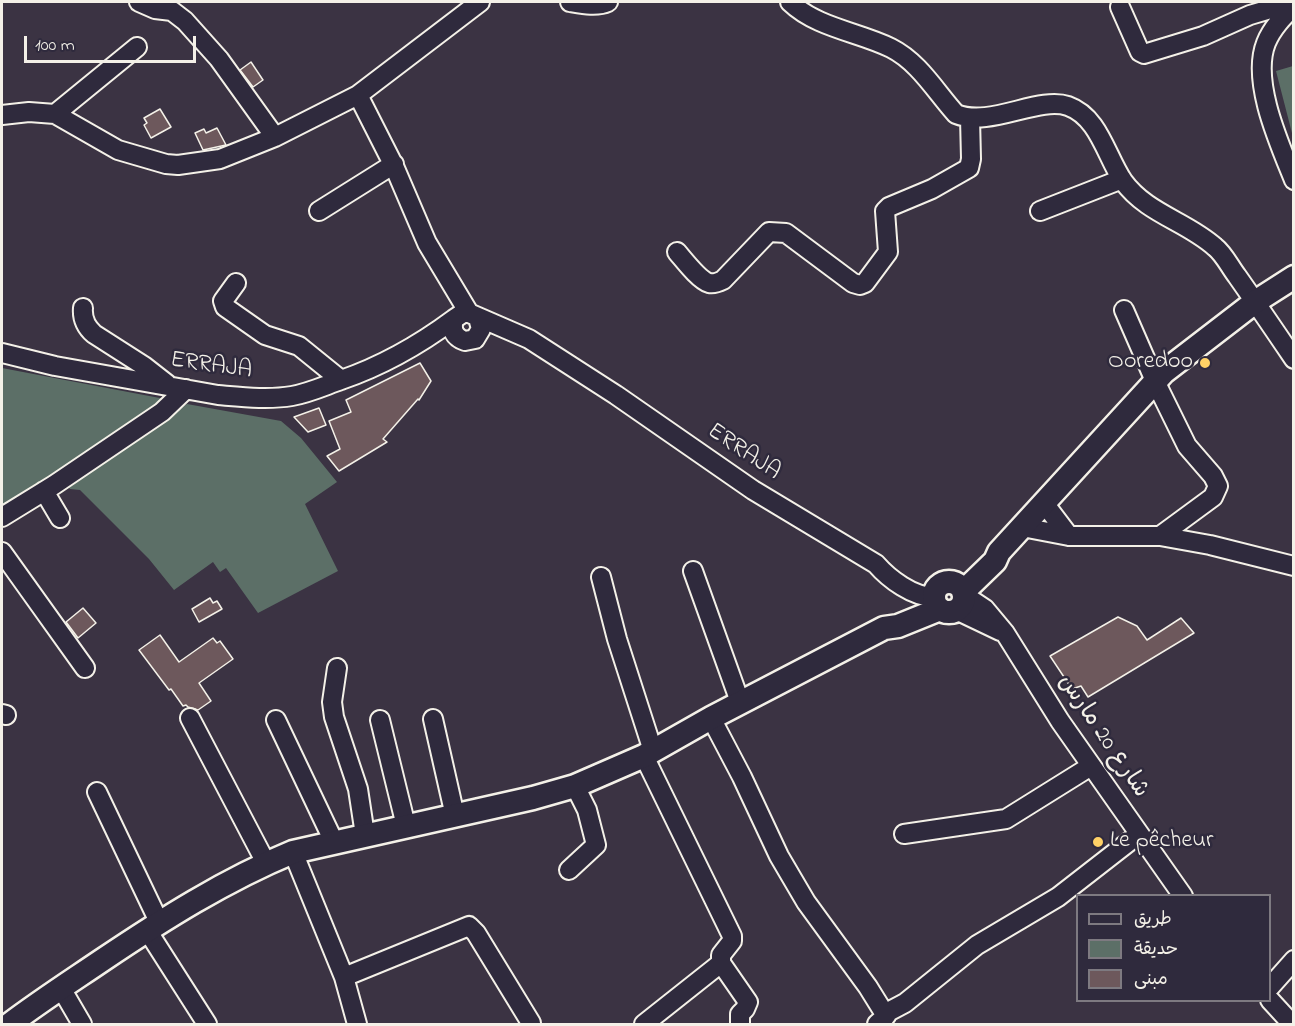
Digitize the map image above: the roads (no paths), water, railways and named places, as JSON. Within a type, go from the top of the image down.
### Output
[{"type":"main road","points":[[10,1024],[153,926],[266,863],[293,852],[533,798],[575,786],[648,754],[740,702],[884,628],[893,618],[948,597],[995,561],[999,552],[1164,372],[1255,302],[1293,277]]},
{"type":"street","points":[[139,2],[155,9],[172,11],[185,21],[219,59],[275,137]]},
{"type":"street","points":[[2,115],[29,112],[55,114],[118,150],[166,164],[189,164],[220,159],[275,137],[358,95],[480,2]]},
{"type":"street","points":[[570,2],[604,4],[608,2]]},
{"type":"street","points":[[790,2],[813,18],[891,48],[906,57],[919,69],[956,114],[970,118],[983,118],[1049,105],[1065,105],[1077,109],[1087,117],[1122,179],[1136,197],[1150,208],[1216,247],[1293,359]]},
{"type":"street","points":[[1120,6],[1140,53],[1144,54],[1203,36],[1250,15],[1285,4]]},
{"type":"street","points":[[1285,4],[1266,42],[1261,64],[1271,126],[1293,180]]},
{"type":"street","points":[[55,114],[137,47]]},
{"type":"street","points":[[358,95],[394,164],[427,243],[465,316],[481,329],[470,340]]},
{"type":"street","points":[[676,252],[701,278],[709,283],[716,283],[723,280],[769,232],[776,231],[786,233],[853,283],[860,285],[865,283],[888,252],[885,211],[889,207],[932,189],[969,168],[971,159],[970,118]]},
{"type":"street","points":[[319,211],[394,164]]},
{"type":"street","points":[[1040,211],[1122,179]]},
{"type":"street","points":[[236,284],[225,295],[223,301],[225,307],[265,334],[299,346],[341,380]]},
{"type":"street","points":[[2,517],[162,412],[177,387],[94,334],[87,328],[83,308]]},
{"type":"street","points":[[1124,310],[1187,446],[1213,476],[1218,486],[1213,497],[1160,536]]},
{"type":"street","points":[[465,316],[453,330],[455,335],[470,340]]},
{"type":"street","points":[[409,351],[465,316]]},
{"type":"street","name":"ERRAJA","points":[[465,316],[529,339],[616,395],[753,490],[876,564],[891,567],[948,597]]},
{"type":"street","points":[[409,351],[501,336],[529,339]]},
{"type":"street","name":"ERRAJA","points":[[2,353],[55,366],[244,398],[291,396],[315,390],[409,351]]},
{"type":"street","points":[[44,491],[60,518]]},
{"type":"street","points":[[1044,502],[1069,536]]},
{"type":"street","points":[[1022,527],[1069,536],[1160,536],[1210,545],[1293,566]]},
{"type":"street","points":[[2,552],[85,668]]},
{"type":"street","points":[[693,571],[740,702]]},
{"type":"street","points":[[601,577],[648,754],[732,936],[731,945],[721,955],[721,963],[748,1002],[740,1014],[740,1024]]},
{"type":"street","name":"شارع 20 مارس","points":[[948,597],[985,609],[1005,633],[1060,721],[1182,894]]},
{"type":"street","points":[[337,668],[332,702],[334,717],[358,789],[365,835]]},
{"type":"street","points":[[190,718],[266,863]]},
{"type":"street","points":[[711,718],[742,777],[778,856],[806,902],[868,987],[882,1020]]},
{"type":"street","points":[[433,719],[455,816]]},
{"type":"street","points":[[276,720],[334,843]]},
{"type":"street","points":[[380,720],[406,826]]},
{"type":"street","points":[[904,834],[1006,819],[1092,766]]},
{"type":"street","points":[[569,870],[596,845],[587,810],[575,786]]},
{"type":"street","points":[[97,792],[153,926],[207,1024]]},
{"type":"street","points":[[882,1020],[888,1012],[905,1003],[977,945],[1058,897],[1139,834]]},
{"type":"street","points":[[293,852],[344,977],[357,1024]]},
{"type":"street","points":[[344,977],[469,926],[476,933],[531,1023]]},
{"type":"street","points":[[1271,985],[1293,960]]},
{"type":"street","points":[[644,1024],[721,963]]},
{"type":"street","points":[[61,988],[82,1024]]},
{"type":"street","points":[[1271,1002],[1291,1022]]},
{"type":"place","name":"Ooredoo","points":[[1205,363]]},
{"type":"place","name":"Le pêcheur","points":[[1098,842]]}]
